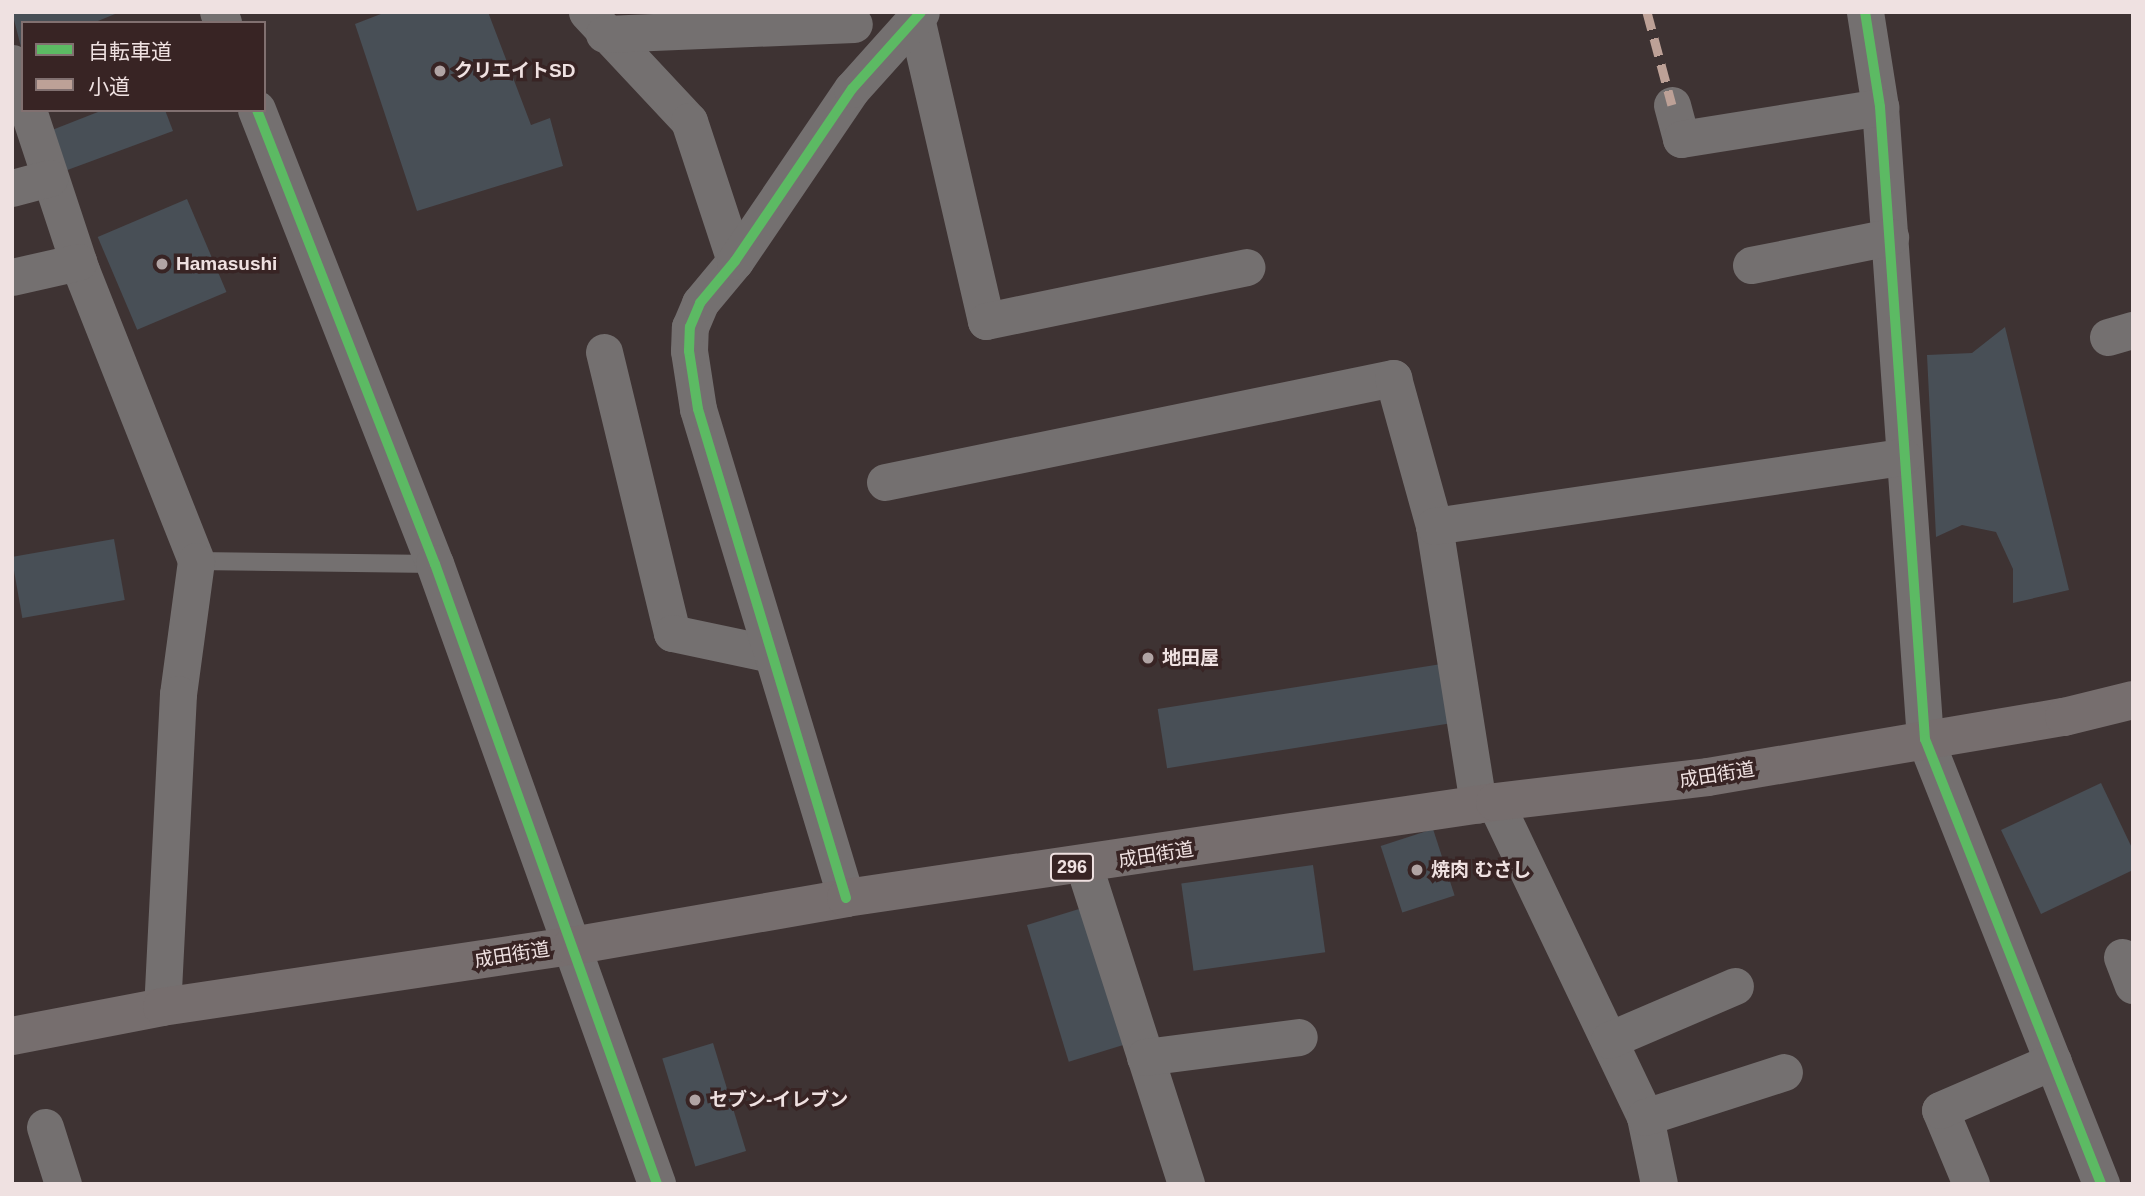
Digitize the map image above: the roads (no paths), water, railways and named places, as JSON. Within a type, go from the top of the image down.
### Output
[{"type":"highway","name":"成田街道","points":[[12,1036],[162,1007],[572,946],[846,898],[1084,866],[1486,803],[1708,777],[2064,717],[2133,700]]},
{"type":"street","points":[[1865,12],[1880,107],[1925,739],[2101,1184]]},
{"type":"street","points":[[846,898],[698,409],[689,351],[690,327],[700,303],[735,261],[852,89],[919,15]]},
{"type":"street","points":[[919,15],[986,321],[1246,267]]},
{"type":"street","points":[[596,23],[855,18],[852,89]]},
{"type":"street","points":[[596,23],[689,121],[735,261]]},
{"type":"street","points":[[12,64],[21,89]]},
{"type":"street","points":[[1672,106],[1681,139],[1880,107]]},
{"type":"street","points":[[29,112],[78,262],[196,561],[178,694],[162,1007]]},
{"type":"street","points":[[258,112],[435,564],[657,1184]]},
{"type":"street","points":[[12,188],[50,178]]},
{"type":"street","points":[[1751,265],[1890,237]]},
{"type":"street","points":[[12,276],[78,262]]},
{"type":"street","points":[[604,352],[672,633],[772,654]]},
{"type":"street","points":[[886,482],[1393,378],[1434,526],[1486,803],[1609,1040],[1645,1117],[1659,1184]]},
{"type":"street","points":[[1434,526],[1903,457]]},
{"type":"street","points":[[1084,866],[1186,1184]]},
{"type":"street","points":[[1609,1040],[1735,986]]},
{"type":"street","points":[[1145,1057],[1298,1037]]},
{"type":"street","points":[[1971,1184],[1940,1110],[2053,1061]]},
{"type":"street","points":[[1645,1117],[1784,1072]]},
{"type":"street","points":[[45,1127],[63,1184]]},
{"type":"lane","points":[[196,561],[435,564]]},
{"type":"place","name":"クリエイトSD","points":[[440,71]]},
{"type":"place","name":"Hamasushi","points":[[162,264]]},
{"type":"place","name":"地田屋","points":[[1148,658]]},
{"type":"place","name":"焼肉 むさし","points":[[1417,870]]},
{"type":"place","name":"セブン-イレブン","points":[[695,1100]]}]
